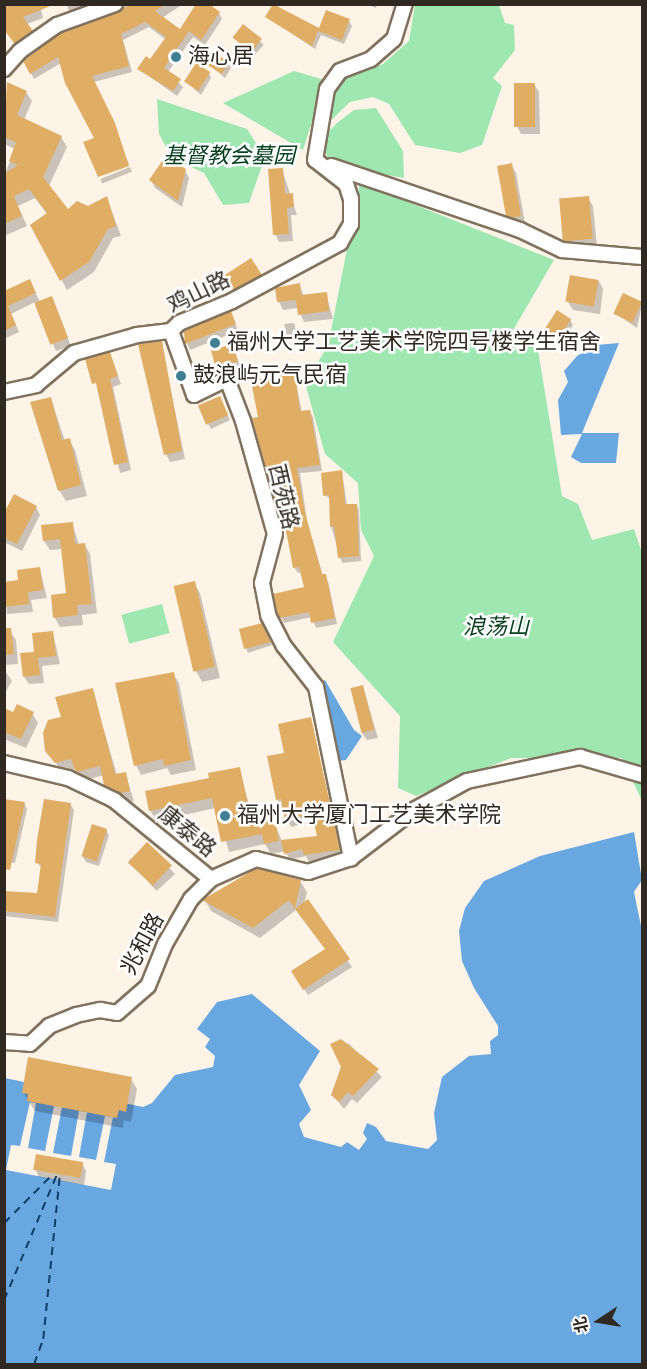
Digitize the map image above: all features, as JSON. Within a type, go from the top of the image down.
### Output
[{"type":"street","points":[[5,65],[57,25],[115,4]]},
{"type":"street","points":[[405,4],[394,39],[371,59],[340,71],[327,89],[315,160],[520,230],[562,250],[642,257]]},
{"type":"street","name":"鸡山路","points":[[4,392],[36,385],[74,353],[137,334],[171,331],[179,323],[232,302],[340,243],[351,224],[351,199],[346,184],[315,160]]},
{"type":"street","name":"西苑路","points":[[171,331],[194,395],[227,379],[243,421],[275,534],[262,583],[268,615],[284,646],[316,687],[351,858]]},
{"type":"street","name":"康泰路","points":[[4,763],[68,778],[114,800],[211,879],[256,859],[308,872],[351,858],[414,810],[467,781],[580,757],[642,775]]},
{"type":"street","name":"兆和路","points":[[4,1042],[30,1044],[49,1026],[76,1015],[100,1010],[117,1013],[148,986],[165,944],[191,899],[211,879]]},
{"type":"green space","points":[[415,5],[499,5],[505,23],[514,25],[515,50],[493,78],[502,86],[482,145],[460,153],[415,145],[389,104],[373,97],[350,102],[327,124],[332,97],[346,77],[383,64],[409,41]]},
{"type":"green space","name":"基督教会墓园","points":[[294,71],[325,80],[303,150],[223,103]]},
{"type":"green space","name":"基督教会墓园","points":[[157,99],[247,129],[265,157],[249,203],[223,205],[204,173],[172,158],[159,134]]},
{"type":"green space","name":"基督教会墓园","points":[[376,108],[403,151],[404,178],[348,168],[327,157],[323,138],[337,123],[354,110]]},
{"type":"green space","name":"浪荡山","points":[[360,183],[554,260],[512,332],[538,350],[562,496],[578,504],[592,540],[634,529],[642,553],[642,801],[622,758],[511,758],[416,796],[398,788],[400,716],[333,642],[374,556],[361,530],[358,483],[325,454],[305,383],[328,346]]},
{"type":"green space","points":[[162,604],[170,633],[129,644],[121,615]]},
{"type":"water","points":[[619,343],[582,433],[619,433],[616,463],[581,463],[571,457],[582,434],[561,435],[558,400],[568,382],[564,371],[577,356],[596,345]]},
{"type":"water","points":[[325,680],[354,730],[362,736],[346,760],[335,761],[319,684]]},
{"type":"water","points":[[634,832],[642,880],[634,892],[642,931],[642,1364],[5,1364],[5,1078],[143,1107],[152,1103],[175,1075],[213,1067],[215,1056],[205,1047],[210,1039],[197,1029],[217,1002],[252,994],[320,1051],[299,1085],[311,1110],[299,1124],[304,1137],[341,1147],[347,1142],[359,1150],[367,1139],[363,1133],[367,1123],[376,1127],[386,1141],[428,1149],[437,1140],[434,1113],[442,1077],[469,1056],[491,1054],[490,1041],[498,1035],[498,1026],[474,988],[462,961],[459,931],[465,908],[484,881],[540,856]]},
{"type":"pier","points":[[30,1102],[36,1103],[28,1148],[45,1151],[54,1106],[62,1107],[53,1153],[71,1156],[79,1111],[87,1112],[79,1157],[96,1160],[105,1116],[113,1117],[104,1162],[116,1164],[111,1190],[6,1170],[11,1145],[20,1146]]},
{"type":"building","points":[[14,4],[53,4],[23,17],[33,31],[15,44],[4,30],[4,8]]},
{"type":"building","points":[[134,4],[166,4],[155,11],[180,29],[196,4],[209,4],[220,12],[201,40],[189,31],[164,68],[181,79],[173,91],[137,69],[146,56],[150,59],[166,37],[145,22],[121,34],[129,66],[92,76],[115,123],[129,166],[98,177],[83,142],[94,138],[65,83],[58,57],[30,74],[23,61],[61,33]]},
{"type":"building","points":[[273,4],[319,28],[326,10],[350,19],[342,40],[318,31],[312,46],[265,17]]},
{"type":"building","points":[[243,24],[262,39],[251,52],[233,37]]},
{"type":"building","points":[[215,53],[229,62],[222,74],[207,65]]},
{"type":"building","points":[[196,63],[210,72],[198,91],[184,81]]},
{"type":"building","points":[[7,82],[27,91],[17,115],[62,136],[43,177],[68,209],[77,201],[88,206],[107,196],[116,226],[108,229],[89,262],[60,281],[30,225],[47,213],[29,189],[14,196],[22,216],[4,224],[4,174],[18,165],[9,161],[16,142],[4,137]]},
{"type":"building","points":[[514,83],[535,83],[535,127],[514,127]]},
{"type":"building","points":[[165,157],[186,169],[178,201],[149,180]]},
{"type":"building","points":[[512,163],[521,216],[511,218],[506,216],[497,166]]},
{"type":"building","points":[[283,168],[285,194],[293,193],[294,207],[287,208],[289,234],[273,235],[268,169]]},
{"type":"building","points":[[589,196],[593,239],[563,241],[559,199]]},
{"type":"building","points":[[251,258],[262,275],[234,293],[223,276]]},
{"type":"building","points":[[570,275],[599,280],[594,307],[565,302]]},
{"type":"building","points":[[30,279],[36,293],[8,306],[16,325],[4,331],[4,291]]},
{"type":"building","points":[[300,283],[301,295],[327,292],[329,311],[298,315],[296,300],[277,302],[275,288]]},
{"type":"building","points":[[623,293],[642,302],[632,323],[613,314]]},
{"type":"building","points":[[52,296],[68,338],[50,345],[34,303]]},
{"type":"building","points":[[557,310],[571,319],[557,342],[542,333]]},
{"type":"building","points":[[231,311],[236,324],[185,344],[184,331]]},
{"type":"building","points":[[162,341],[182,451],[164,455],[138,344]]},
{"type":"building","points":[[233,344],[238,361],[216,368],[211,350]]},
{"type":"building","points":[[110,352],[118,376],[110,379],[128,462],[114,465],[96,383],[92,384],[85,359]]},
{"type":"building","points":[[294,367],[300,411],[310,410],[320,465],[297,468],[305,513],[322,574],[326,574],[335,618],[311,623],[309,612],[280,618],[277,612],[273,594],[304,587],[299,567],[293,568],[282,508],[277,509],[252,418],[258,417],[251,381],[281,375],[280,369]]},
{"type":"building","points":[[220,396],[228,415],[206,425],[198,405]]},
{"type":"building","points":[[51,397],[62,440],[70,438],[81,485],[58,491],[30,402]]},
{"type":"building","points":[[342,470],[345,504],[357,504],[359,556],[338,558],[334,526],[330,527],[329,495],[323,496],[321,473]]},
{"type":"building","points":[[14,494],[37,506],[17,544],[4,538],[4,513]]},
{"type":"building","points":[[73,522],[75,544],[85,543],[92,604],[77,605],[78,615],[53,618],[51,595],[66,593],[60,539],[43,541],[41,525]]},
{"type":"building","points":[[40,567],[43,590],[28,592],[29,604],[4,607],[4,582],[18,580],[17,570]]},
{"type":"building","points":[[195,581],[215,667],[193,672],[174,586]]},
{"type":"building","points":[[262,623],[271,642],[244,649],[239,629]]},
{"type":"building","points":[[4,628],[11,628],[14,654],[4,655]]},
{"type":"building","points":[[53,631],[56,656],[38,658],[40,675],[23,677],[20,653],[34,652],[32,633]]},
{"type":"building","points":[[174,672],[191,760],[164,766],[163,759],[134,766],[115,683]]},
{"type":"building","points":[[363,685],[374,730],[362,733],[350,688]]},
{"type":"building","points":[[93,688],[115,774],[126,772],[130,791],[120,793],[104,785],[100,766],[76,772],[71,759],[55,763],[45,751],[43,733],[48,720],[61,717],[55,697]]},
{"type":"building","points":[[17,704],[34,712],[21,739],[4,732],[4,708],[13,712]]},
{"type":"building","points":[[311,717],[340,850],[304,855],[302,849],[284,854],[281,840],[317,836],[312,814],[285,820],[281,799],[276,800],[267,756],[284,753],[278,724]]},
{"type":"building","points":[[240,767],[252,825],[275,820],[279,841],[264,844],[262,834],[221,842],[212,798],[149,811],[145,791],[209,778],[208,773]]},
{"type":"building","points":[[4,799],[25,802],[10,870],[4,869]]},
{"type":"building","points":[[44,799],[71,803],[55,917],[4,911],[4,891],[37,893],[41,864],[35,863]]},
{"type":"building","points":[[92,824],[107,829],[97,861],[81,856]]},
{"type":"building","points":[[147,842],[172,865],[153,886],[128,862]]},
{"type":"building","points":[[257,868],[301,880],[295,909],[289,900],[253,928],[202,900]]},
{"type":"building","points":[[308,899],[350,959],[303,990],[291,971],[325,949],[295,909]]},
{"type":"building","points":[[341,1039],[379,1069],[353,1096],[348,1092],[339,1102],[331,1095],[341,1067],[330,1044]]},
{"type":"building","points":[[28,1057],[132,1077],[126,1112],[119,1110],[117,1118],[27,1101],[28,1094],[22,1093]]},
{"type":"building","points":[[36,1154],[83,1162],[80,1178],[33,1170]]},
{"type":"ferry route","points":[[34,1364],[43,1339],[60,1173]]},
{"type":"ferry route","points":[[4,1223],[53,1174]]},
{"type":"ferry route","points":[[4,1300],[57,1174]]},
{"type":"place","name":"海心居","points":[[176,57]]},
{"type":"place","name":"福州大学工艺美术学院四号楼学生宿舍","points":[[215,343]]},
{"type":"place","name":"鼓浪屿元气民宿","points":[[181,376]]},
{"type":"place","name":"福州大学厦门工艺美术学院","points":[[225,816]]}]
